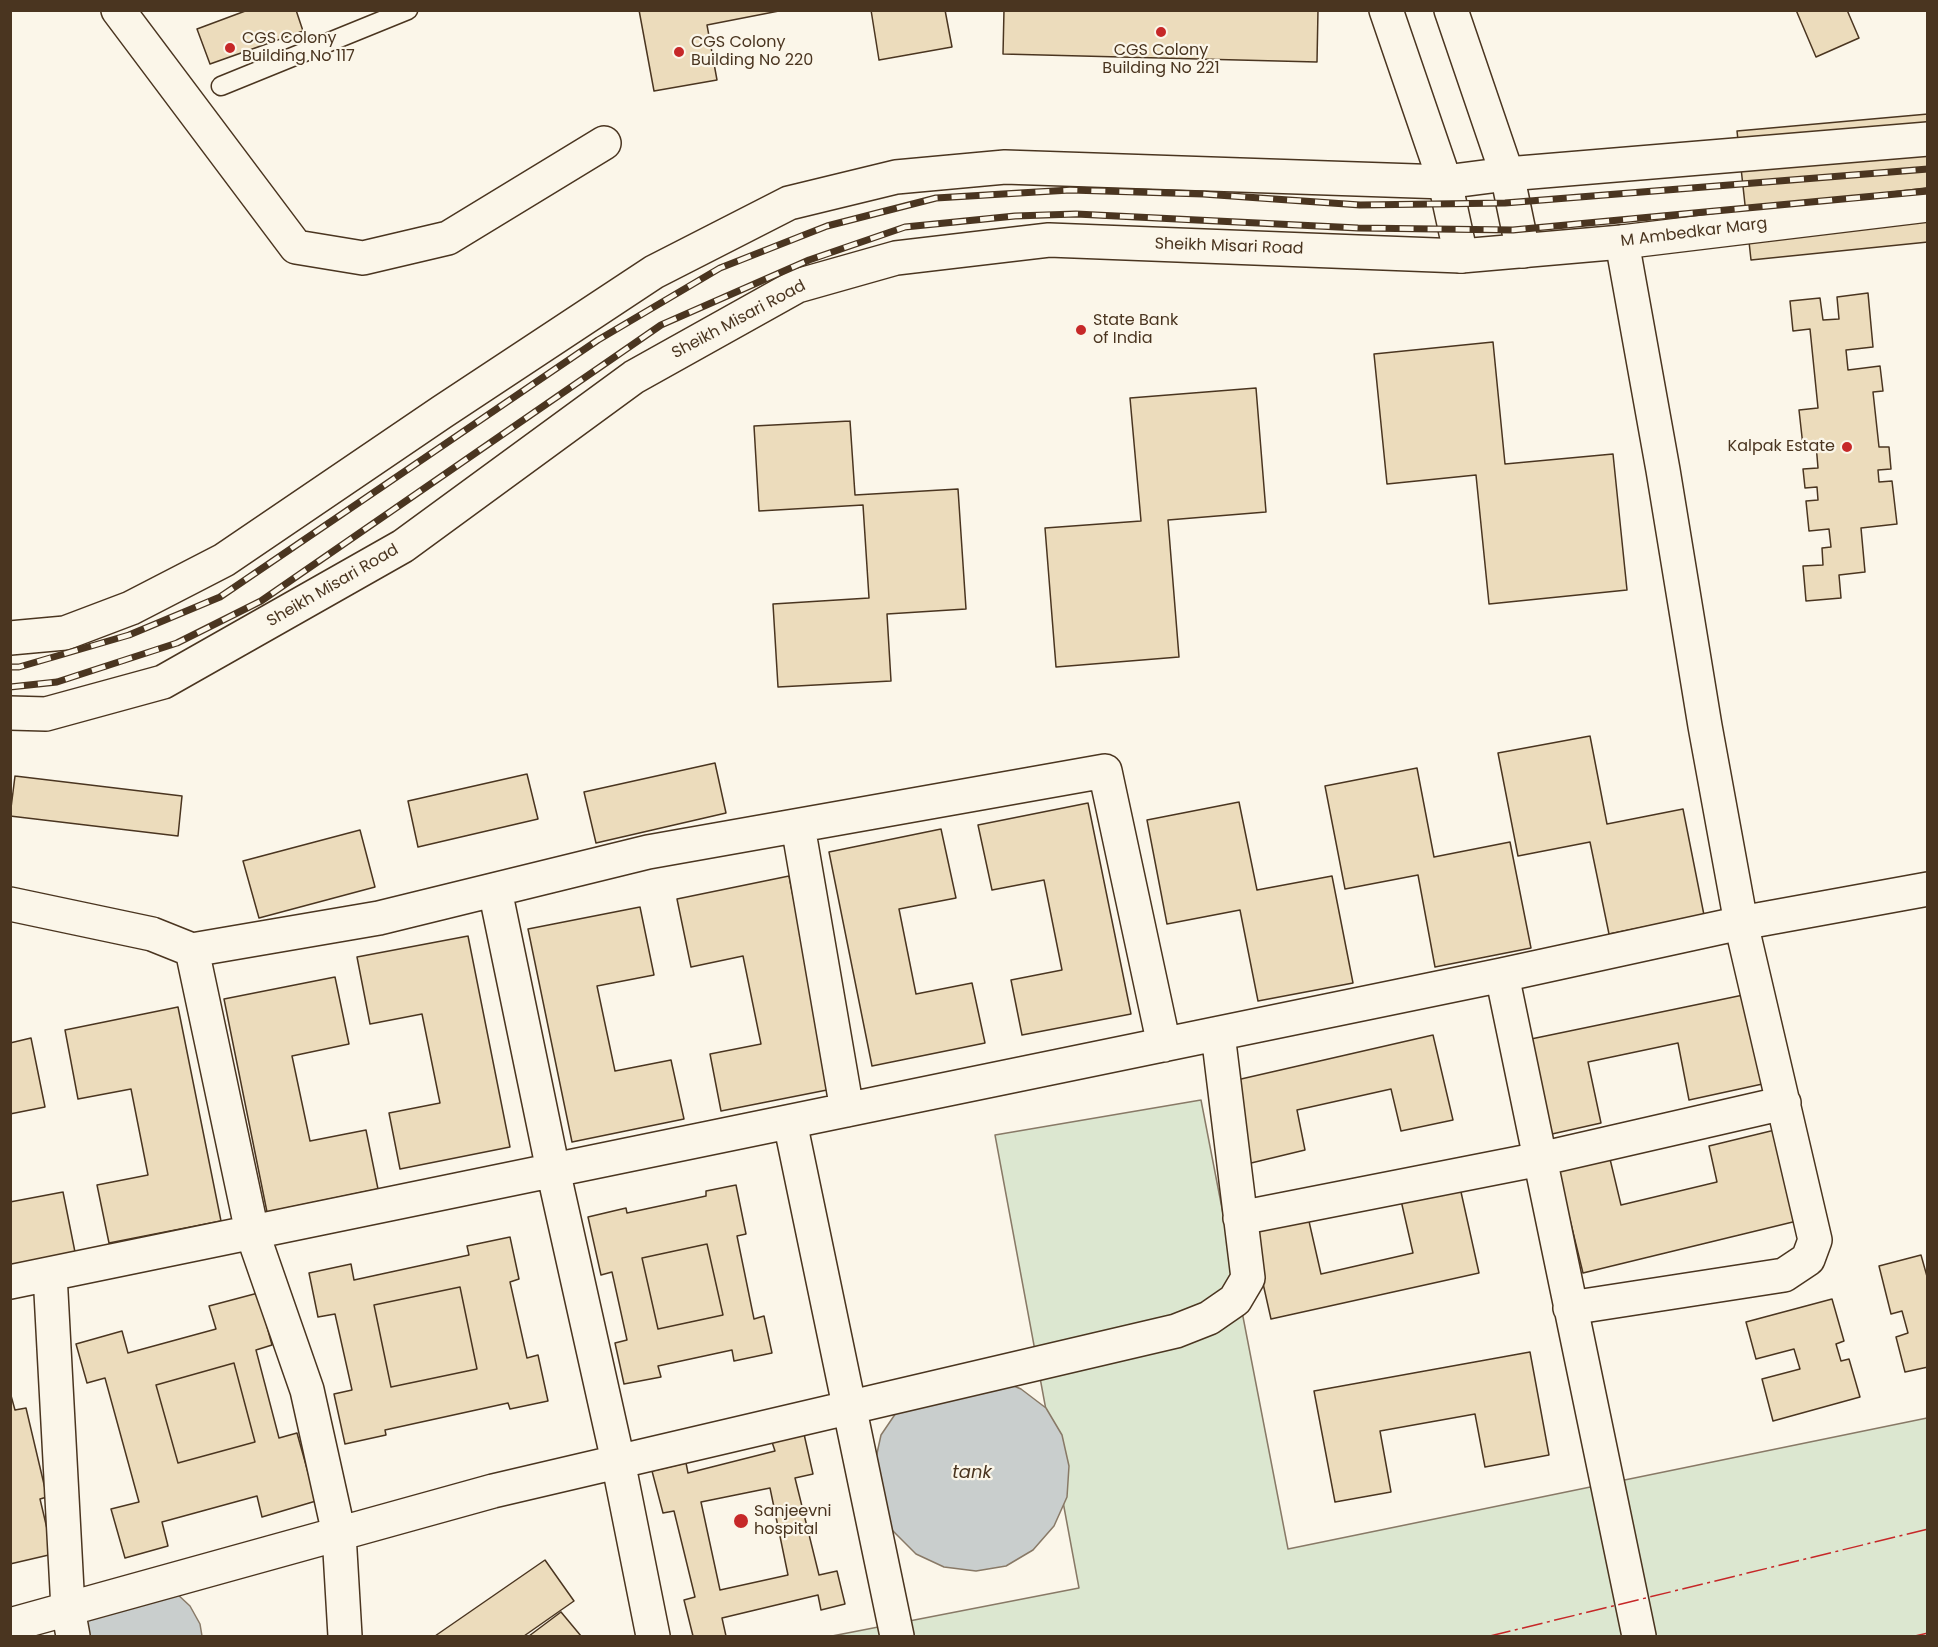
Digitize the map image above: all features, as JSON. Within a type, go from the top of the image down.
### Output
[{"type":"street","points":[[118,10],[296,247],[363,258],[448,238],[604,143]]},
{"type":"street","points":[[1386,10],[1445,182],[1461,256]]},
{"type":"street","points":[[1451,10],[1507,174],[1523,250]]},
{"type":"street","points":[[10,638],[65,633],[130,608],[224,560],[432,418],[654,273],[789,203],[896,177],[1005,167],[1445,182],[1507,174],[1928,139]]},
{"type":"street","name":"M Ambedkar Marg","points":[[1461,256],[1622,242],[1928,205]]},
{"type":"street","name":"Sheikh Misari Road","points":[[10,713],[46,714],[163,682],[403,546],[634,376],[797,286],[896,258],[1049,240],[1461,256]]},
{"type":"street","points":[[1570,1308],[1784,1275],[1808,1259],[1815,1240],[1741,923],[1622,242]]},
{"type":"street","points":[[10,904],[152,934],[192,950],[379,918],[648,852],[1105,771],[1164,1045]]},
{"type":"street","points":[[798,826],[847,1110]]},
{"type":"street","points":[[495,890],[553,1170],[618,1461],[653,1636]]},
{"type":"street","points":[[10,1282],[1218,1034],[1741,923],[1928,890]]},
{"type":"street","points":[[192,950],[252,1232],[307,1390],[339,1534],[345,1636]]},
{"type":"street","points":[[1502,975],[1639,1636]]},
{"type":"street","points":[[10,1624],[71,1623],[339,1534],[493,1491],[1176,1331],[1209,1318],[1235,1300],[1248,1278],[1218,1034]]},
{"type":"street","points":[[1240,1218],[1540,1159],[1784,1103]]},
{"type":"street","points":[[790,1122],[897,1636]]},
{"type":"street","points":[[50,1274],[71,1623]]},
{"type":"lane","points":[[221,86],[408,10]]},
{"type":"green space","points":[[1201,1100],[1288,1549],[1927,1418],[1927,1636],[832,1636],[1079,1588],[995,1135]]},
{"type":"water","name":"tank","points":[[990,1376],[1021,1389],[1046,1408],[1062,1435],[1069,1466],[1067,1497],[1054,1526],[1033,1550],[1006,1566],[976,1571],[944,1567],[916,1554],[892,1530],[878,1500],[874,1467],[881,1435],[900,1407]]},
{"type":"water","points":[[175,1592],[190,1606],[200,1624],[202,1636],[74,1636],[81,1617]]},
{"type":"building","name":"CGS Colony Building No 117","points":[[248,10],[296,10],[303,31],[210,64],[197,29]]},
{"type":"building","name":"CGS Colony Building No 220","points":[[639,10],[784,10],[707,25],[717,80],[654,91]]},
{"type":"building","points":[[871,10],[945,10],[952,47],[879,60]]},
{"type":"building","name":"CGS Colony Building No 221","points":[[1004,10],[1318,10],[1317,62],[1003,54]]},
{"type":"building","points":[[1796,10],[1847,10],[1859,38],[1816,57]]},
{"type":"building","points":[[1928,114],[1928,242],[1751,260],[1737,131]]},
{"type":"building","name":"Kalpak Estate","points":[[1868,293],[1873,347],[1846,350],[1848,370],[1880,366],[1883,391],[1873,392],[1879,447],[1889,447],[1891,469],[1878,470],[1879,482],[1892,481],[1897,524],[1861,528],[1865,572],[1839,575],[1841,598],[1806,601],[1803,566],[1823,565],[1822,548],[1831,547],[1829,529],[1809,531],[1806,501],[1818,500],[1817,487],[1805,488],[1803,469],[1818,468],[1816,444],[1803,446],[1799,410],[1818,408],[1810,329],[1793,331],[1790,301],[1820,298],[1823,320],[1839,319],[1837,297]]},
{"type":"building","points":[[1493,342],[1505,464],[1613,454],[1627,590],[1489,604],[1476,475],[1387,484],[1374,354]]},
{"type":"building","points":[[1256,388],[1266,512],[1168,520],[1179,657],[1056,667],[1045,528],[1141,521],[1130,398]]},
{"type":"building","points":[[850,421],[855,495],[958,489],[966,609],[887,614],[891,681],[778,687],[773,604],[869,598],[863,505],[759,511],[754,426]]},
{"type":"building","points":[[1590,736],[1607,824],[1683,809],[1704,915],[1609,934],[1590,842],[1518,856],[1498,753]]},
{"type":"building","points":[[715,763],[726,813],[596,843],[584,792]]},
{"type":"building","points":[[1417,768],[1434,857],[1510,842],[1531,948],[1435,967],[1418,875],[1345,889],[1325,786]]},
{"type":"building","points":[[527,774],[538,819],[418,847],[408,801]]},
{"type":"building","points":[[15,776],[182,796],[178,836],[10,816]]},
{"type":"building","points":[[1239,802],[1257,890],[1332,876],[1353,983],[1258,1001],[1240,910],[1167,924],[1147,820]]},
{"type":"building","points":[[1088,803],[1131,1014],[1022,1035],[1011,980],[1062,970],[1044,880],[992,890],[978,825]]},
{"type":"building","points":[[941,829],[956,898],[899,909],[916,994],[972,983],[985,1043],[872,1066],[829,852]]},
{"type":"building","points":[[360,830],[375,887],[259,918],[243,861]]},
{"type":"building","points":[[789,876],[832,1089],[721,1111],[710,1054],[761,1044],[743,956],[691,967],[677,899]]},
{"type":"building","points":[[640,907],[654,975],[597,986],[615,1071],[671,1060],[684,1119],[572,1142],[528,929]]},
{"type":"building","points":[[468,936],[510,1147],[400,1169],[389,1113],[440,1103],[422,1014],[370,1024],[357,957]]},
{"type":"building","points":[[335,977],[349,1044],[292,1056],[310,1141],[366,1130],[378,1189],[267,1212],[224,999]]},
{"type":"building","points":[[1748,994],[1767,1083],[1689,1100],[1678,1043],[1588,1062],[1601,1123],[1552,1134],[1531,1039]]},
{"type":"building","points":[[178,1007],[221,1221],[109,1243],[97,1185],[148,1175],[131,1089],[78,1099],[65,1030]]},
{"type":"building","points":[[1433,1035],[1453,1120],[1401,1131],[1391,1089],[1297,1110],[1305,1150],[1247,1164],[1228,1082]]},
{"type":"building","points":[[31,1038],[45,1107],[10,1114],[10,1043]]},
{"type":"building","points":[[1779,1129],[1801,1220],[1583,1273],[1558,1171],[1610,1159],[1621,1205],[1717,1182],[1709,1146]]},
{"type":"building","points":[[1459,1183],[1479,1273],[1271,1319],[1251,1230],[1308,1217],[1321,1274],[1413,1253],[1400,1196]]},
{"type":"building","points":[[736,1185],[746,1234],[737,1236],[754,1319],[764,1316],[772,1353],[734,1361],[732,1350],[658,1366],[661,1377],[624,1384],[615,1343],[627,1340],[612,1272],[601,1275],[588,1217],[626,1208],[627,1213],[706,1196],[706,1191]],"holes":[[[707,1244],[723,1315],[658,1329],[642,1258]]]},
{"type":"building","points":[[63,1192],[75,1252],[10,1265],[10,1202]]},
{"type":"building","points":[[510,1237],[519,1279],[510,1282],[527,1358],[538,1355],[548,1401],[510,1409],[508,1403],[385,1430],[386,1435],[345,1444],[334,1394],[352,1390],[335,1314],[318,1317],[309,1273],[351,1264],[354,1280],[469,1255],[467,1246]],"holes":[[[460,1287],[477,1369],[391,1387],[374,1305]]]},
{"type":"building","points":[[707,1244],[723,1315],[658,1329],[642,1258]]},
{"type":"building","points":[[1921,1255],[1928,1280],[1928,1367],[1905,1372],[1896,1337],[1908,1333],[1902,1311],[1891,1314],[1879,1266]]},
{"type":"building","points":[[460,1287],[477,1369],[391,1387],[374,1305]]},
{"type":"building","points":[[258,1293],[272,1345],[256,1350],[279,1438],[297,1433],[316,1501],[262,1517],[257,1496],[162,1522],[168,1546],[125,1558],[111,1509],[139,1502],[105,1378],[87,1383],[76,1344],[122,1331],[128,1353],[216,1329],[209,1306]],"holes":[[[234,1363],[255,1442],[178,1463],[156,1385]]]},
{"type":"building","points":[[1832,1299],[1844,1341],[1836,1344],[1841,1361],[1849,1359],[1860,1397],[1773,1421],[1762,1379],[1800,1369],[1794,1349],[1756,1359],[1746,1322]]},
{"type":"building","points":[[1530,1352],[1549,1455],[1485,1467],[1475,1414],[1380,1431],[1391,1492],[1335,1502],[1314,1391]]},
{"type":"building","points":[[234,1363],[255,1442],[178,1463],[156,1385]]},
{"type":"building","points":[[10,1392],[15,1410],[26,1408],[47,1497],[40,1499],[53,1554],[10,1564]]},
{"type":"building","points":[[804,1434],[813,1474],[795,1478],[819,1575],[837,1571],[845,1604],[821,1610],[818,1595],[722,1618],[726,1636],[693,1636],[684,1600],[695,1597],[674,1511],[663,1513],[652,1471],[686,1463],[688,1473],[775,1451],[772,1442]],"holes":[[[770,1488],[788,1575],[720,1590],[701,1502]]]},
{"type":"building","points":[[545,1560],[574,1601],[524,1636],[435,1636]]},
{"type":"building","points":[[561,1612],[581,1636],[529,1636]]},
{"type":"railway","points":[[10,667],[19,667],[129,635],[220,597],[598,340],[720,268],[827,226],[936,198],[1070,190],[1203,194],[1360,205],[1505,203],[1928,169]]},
{"type":"railway","points":[[10,687],[57,682],[177,643],[261,601],[661,325],[809,260],[905,227],[1015,216],[1076,214],[1358,228],[1513,230],[1928,191]]},
{"type":"power","points":[[1490,1636],[1928,1529]]},
{"type":"power","points":[[1915,1636],[1928,1633]]},
{"type":"place","name":"CGS Colony Building No 221","points":[[1161,32]]},
{"type":"place","name":"CGS Colony Building No 117","points":[[230,48]]},
{"type":"place","name":"CGS Colony Building No 220","points":[[679,52]]},
{"type":"place","name":"State Bank of India","points":[[1081,330]]},
{"type":"place","name":"Kalpak Estate","points":[[1847,447]]},
{"type":"place","name":"Sanjeevni hospital","points":[[741,1521]]}]
